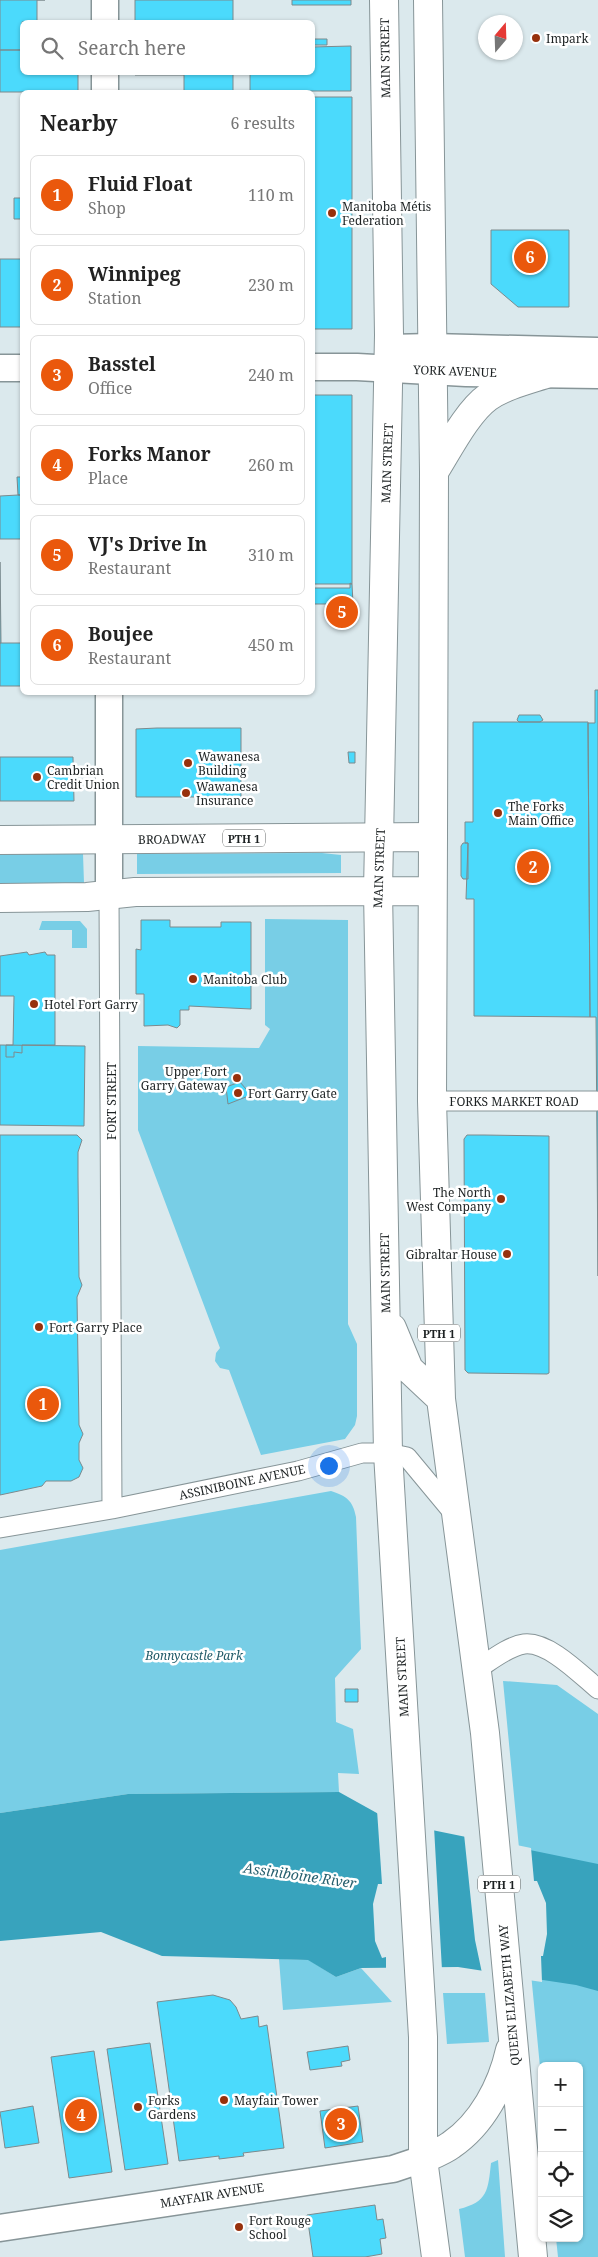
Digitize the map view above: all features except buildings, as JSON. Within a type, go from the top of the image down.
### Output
[{"type":"main road","points":[[105,0],[105,20]]},
{"type":"main road","name":"MAIN STREET","points":[[384,0],[389,358],[378,891],[388,1453],[423,2037],[423,2159]]},
{"type":"main road","points":[[428,0],[434,472],[433,837]]},
{"type":"main road","points":[[106,75],[106,90]]},
{"type":"main road","name":"YORK AVENUE","points":[[315,367],[389,358],[432,359],[598,351]]},
{"type":"main road","name":"YORK AVENUE","points":[[432,359],[549,374],[598,374]]},
{"type":"main road","points":[[0,368],[20,368]]},
{"type":"main road","points":[[434,472],[471,416],[487,398],[513,384],[549,374]]},
{"type":"main road","name":"FORT STREET","points":[[109,695],[109,895]]},
{"type":"main road","name":"BROADWAY","points":[[0,840],[433,837]]},
{"type":"main road","name":"PTH 1","points":[[433,837],[432,1101],[441,1399],[476,1670]]},
{"type":"main road","points":[[0,898],[109,895],[135,892],[432,891]]},
{"type":"main road","points":[[386,1312],[409,1369],[441,1399]]},
{"type":"main road","name":"QUEEN ELIZABETH WAY","points":[[476,1670],[484,1733],[533,2257]]},
{"type":"main road","points":[[436,2257],[423,2159],[451,2146],[479,2120],[507,2067],[513,2034]]},
{"type":"main road","name":"MAYFAIR AVENUE","points":[[0,2228],[392,2169],[423,2159]]},
{"type":"main road","points":[[427,2257],[432,2230]]},
{"type":"street","name":"FORT STREET","points":[[109,895],[112,1509]]},
{"type":"street","name":"FORKS MARKET ROAD","points":[[432,1101],[596,1100]]},
{"type":"street","name":"ASSINIBOINE AVENUE","points":[[0,1528],[112,1509],[298,1471],[362,1453],[388,1453],[407,1458],[457,1517]]},
{"type":"street","points":[[476,1670],[516,1647],[524,1644],[534,1645],[556,1655],[598,1689]]},
{"type":"green space","points":[[322,853],[341,855],[341,873],[137,874],[137,854]]},
{"type":"green space","points":[[0,854],[83,854],[84,883],[0,883]]},
{"type":"green space","points":[[265,919],[348,920],[348,1324],[357,1344],[357,1416],[355,1425],[345,1439],[261,1455],[229,1370],[220,1368],[215,1361],[216,1353],[220,1348],[138,1130],[138,1046],[259,1048],[270,1029],[265,1025]]},
{"type":"green space","points":[[42,921],[80,921],[87,929],[87,948],[72,948],[72,930],[39,930]]},
{"type":"green space","name":"Bonnycastle Park","points":[[331,1491],[341,1495],[351,1503],[356,1517],[361,1649],[335,1678],[336,1722],[353,1729],[359,1774],[338,1773],[339,1792],[128,1794],[0,1813],[0,1550]]},
{"type":"green space","points":[[503,1681],[557,1685],[598,1714],[598,2257],[558,2257],[556,2242],[583,2242],[583,2062],[540,2062]]},
{"type":"green space","points":[[279,1959],[309,1960],[336,1977],[361,1968],[392,2002],[283,2010]]},
{"type":"green space","points":[[443,1993],[485,1993],[489,2042],[447,2044]]},
{"type":"green space","points":[[498,2160],[505,2257],[465,2257],[459,2209],[476,2203],[485,2194],[491,2163]]},
{"type":"water","name":"Assiniboine River","points":[[339,1792],[393,1822],[598,1864],[598,1991],[576,1985],[458,1967],[361,1968],[336,1977],[308,1960],[162,1956],[101,1932],[0,1941],[0,1813],[128,1794]]},
{"type":"pier","points":[[377,1810],[394,1819],[434,1827],[442,1970],[386,1971],[386,1957],[382,1958],[375,1941],[373,1904],[378,1884],[382,1884]]},
{"type":"pier","points":[[464,1834],[531,1848],[534,1881],[537,1881],[546,1903],[547,1934],[543,1956],[541,1956],[542,1982],[482,1973],[475,1940]]},
{"type":"place","name":"Impark","points":[[536,38]]},
{"type":"place","name":"Manitoba Métis Federation","points":[[332,213]]},
{"type":"place","name":"Boujee","points":[[530,257]]},
{"type":"place","name":"VJ's Drive In","points":[[342,612]]},
{"type":"place","name":"Wawanesa Building","points":[[188,763]]},
{"type":"place","name":"Cambrian Credit Union","points":[[37,777]]},
{"type":"place","name":"Wawanesa Insurance","points":[[186,793]]},
{"type":"place","name":"The Forks Main Office","points":[[498,813]]},
{"type":"place","name":"Winnipeg","points":[[533,867]]},
{"type":"place","name":"Manitoba Club","points":[[193,979]]},
{"type":"place","name":"Hotel Fort Garry","points":[[34,1004]]},
{"type":"place","name":"Upper Fort Garry Gateway","points":[[237,1078]]},
{"type":"place","name":"Fort Garry Gate","points":[[238,1093]]},
{"type":"place","name":"The North West Company","points":[[501,1199]]},
{"type":"place","name":"Gibraltar House","points":[[507,1254]]},
{"type":"place","name":"Fort Garry Place","points":[[39,1327]]},
{"type":"place","name":"Fluid Float","points":[[43,1404]]},
{"type":"place","name":"Mayfair Tower","points":[[224,2100]]},
{"type":"place","name":"Forks Gardens","points":[[138,2107]]},
{"type":"place","name":"Forks Manor","points":[[81,2115]]},
{"type":"place","name":"Basstel","points":[[341,2124]]},
{"type":"place","name":"Fort Rouge School","points":[[239,2227]]}]
